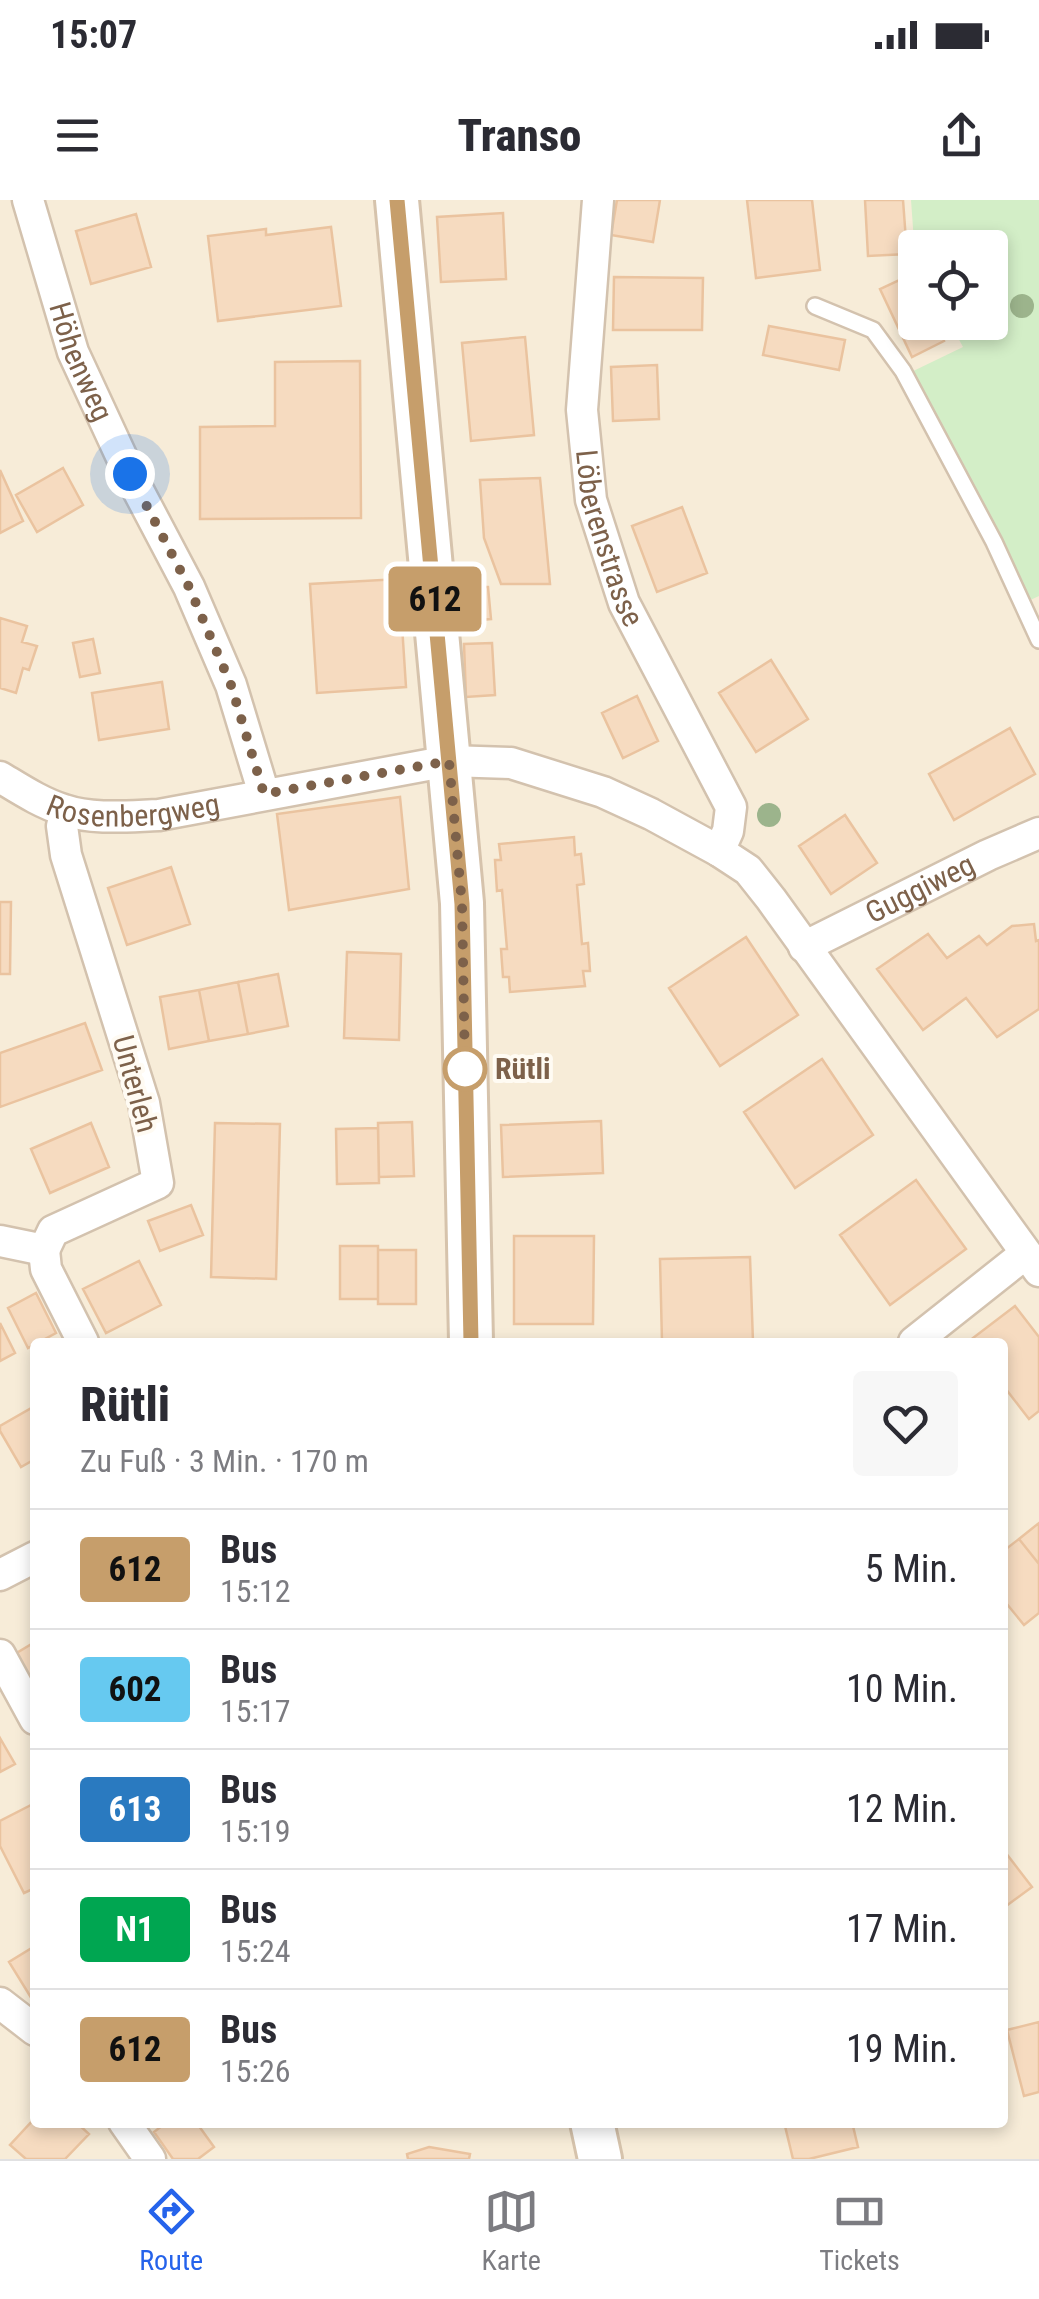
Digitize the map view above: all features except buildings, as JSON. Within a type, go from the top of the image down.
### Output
[{"type":"main road","points":[[397,200],[462,904],[471,1338]]},
{"type":"main road","points":[[593,2128],[600,2159]]},
{"type":"street","name":"Höhenweg","points":[[28,200],[73,352],[189,587],[231,685],[264,794]]},
{"type":"street","name":"Löberenstrasse","points":[[598,200],[582,410],[591,500],[624,602],[732,807],[720,850]]},
{"type":"street","name":"Rosenbergweg","points":[[0,776],[30,796],[66,812],[113,817],[160,815],[449,761]]},
{"type":"street","points":[[449,761],[511,763],[603,792],[720,850],[748,870],[1032,1263],[920,1338]]},
{"type":"street","name":"Unterleh","points":[[44,1250],[53,1232],[158,1184],[144,1103],[66,855],[62,826],[66,812]]},
{"type":"street","name":"Guggiweg","points":[[804,947],[1039,833]]},
{"type":"street","points":[[0,1241],[44,1250],[46,1268],[81,1338]]},
{"type":"street","points":[[0,1576],[30,1561]]},
{"type":"street","points":[[0,1655],[30,1709]]},
{"type":"street","points":[[0,2003],[30,2026]]},
{"type":"street","points":[[128,2128],[150,2159]]},
{"type":"lane","points":[[816,306],[872,330],[903,371],[994,542],[1039,640]]},
{"type":"shaded area","points":[[0,200],[1039,200],[1039,2159],[0,2159]]},
{"type":"green space","points":[[911,200],[1039,200],[1039,596],[1026,602],[905,375],[963,347],[959,340],[1008,340],[1008,230],[913,230]]},
{"type":"bus line","name":"612","points":[[397,200],[462,904],[471,1338]]},
{"type":"place","name":"Rütli","points":[[465,1069]]},
{"type":"route","points":[[130,474],[189,587],[231,685],[264,794],[449,761],[462,904],[465,1069]]}]
